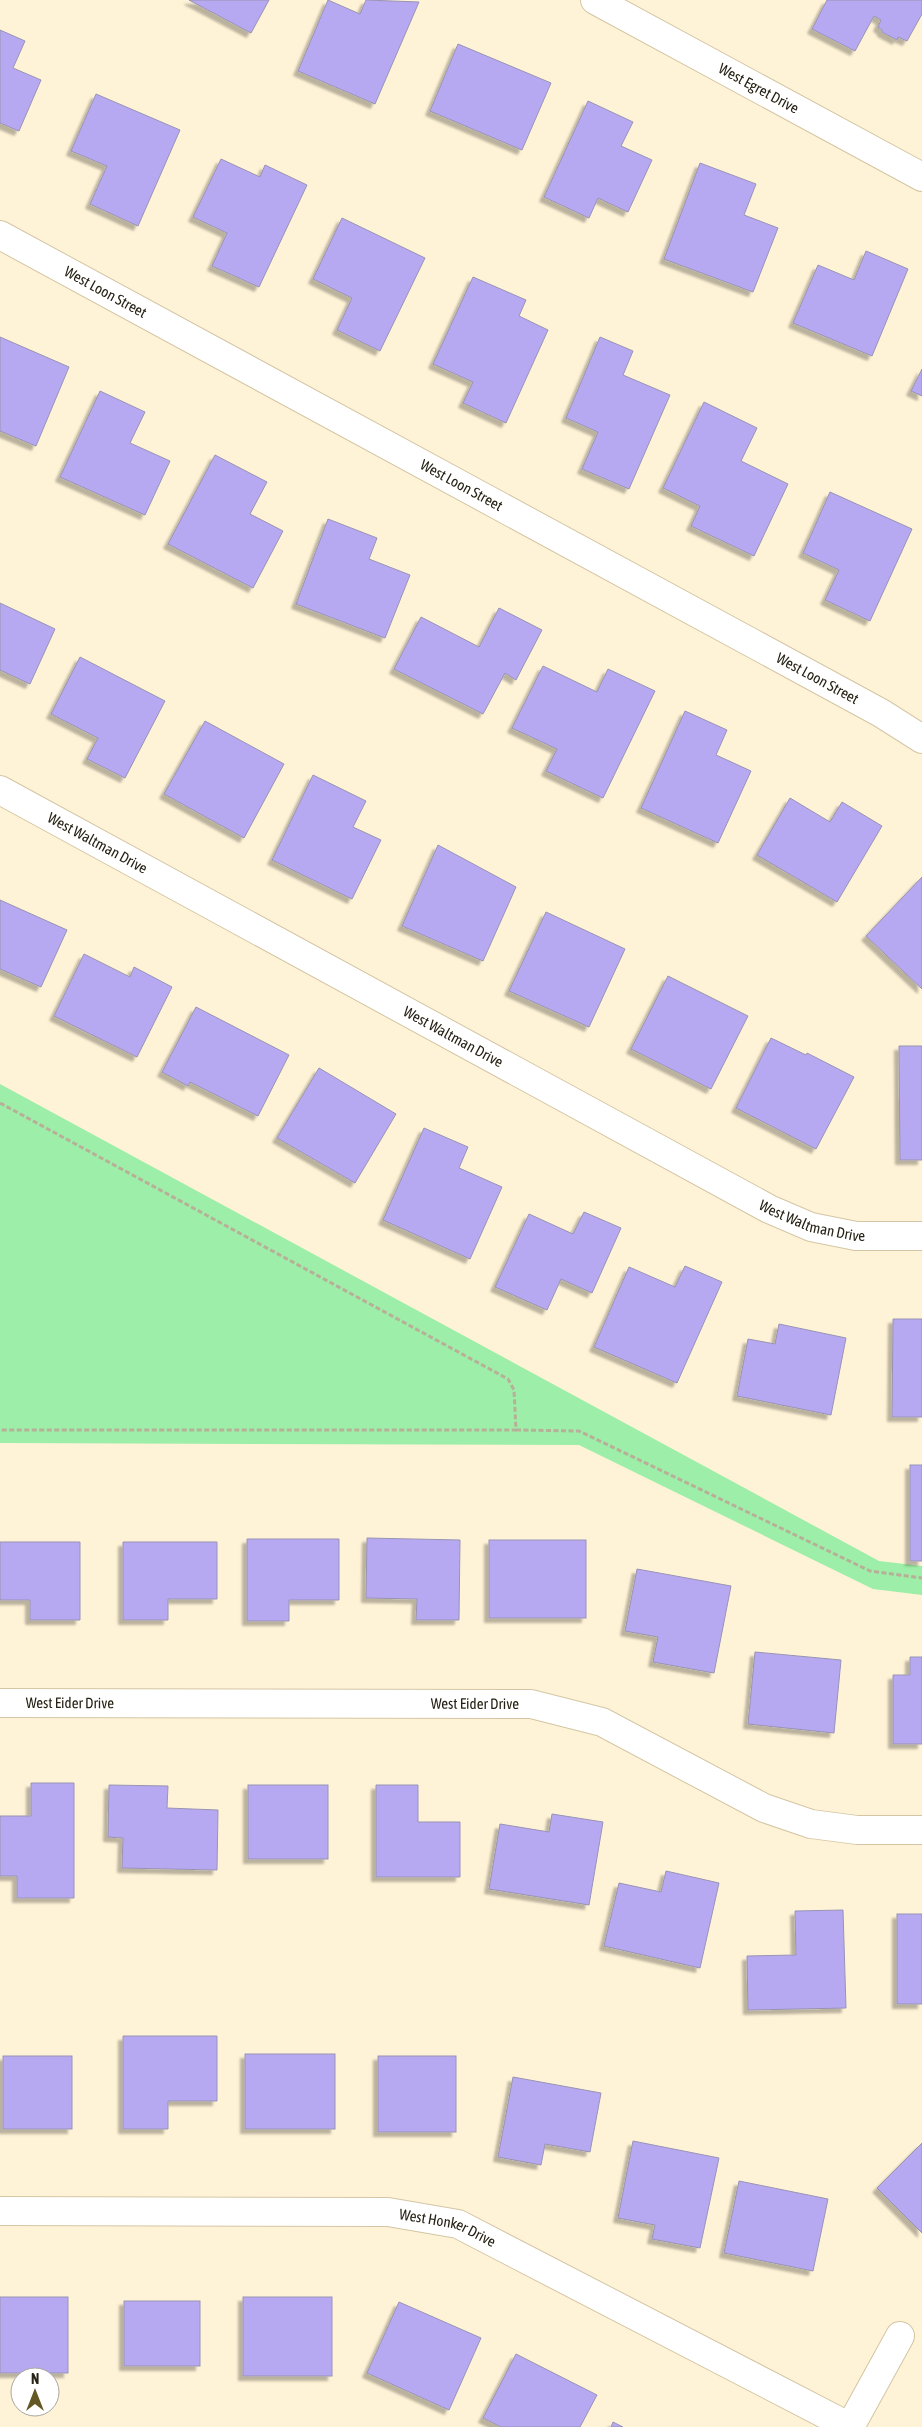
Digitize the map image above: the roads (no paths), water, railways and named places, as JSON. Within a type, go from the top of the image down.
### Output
[{"type":"street","name":"West Egret Drive","points":[[595,0],[922,177]]},
{"type":"street","name":"West Loon Street","points":[[0,235],[881,713],[922,739]]},
{"type":"street","name":"West Waltman Drive","points":[[0,790],[769,1209],[811,1227],[856,1236],[922,1236]]},
{"type":"street","name":"West Eider Drive","points":[[0,1704],[531,1704],[602,1722],[764,1808],[811,1824],[857,1830],[922,1830]]},
{"type":"street","name":"West Honker Drive","points":[[0,2212],[388,2212],[458,2224],[850,2427],[900,2336]]}]
